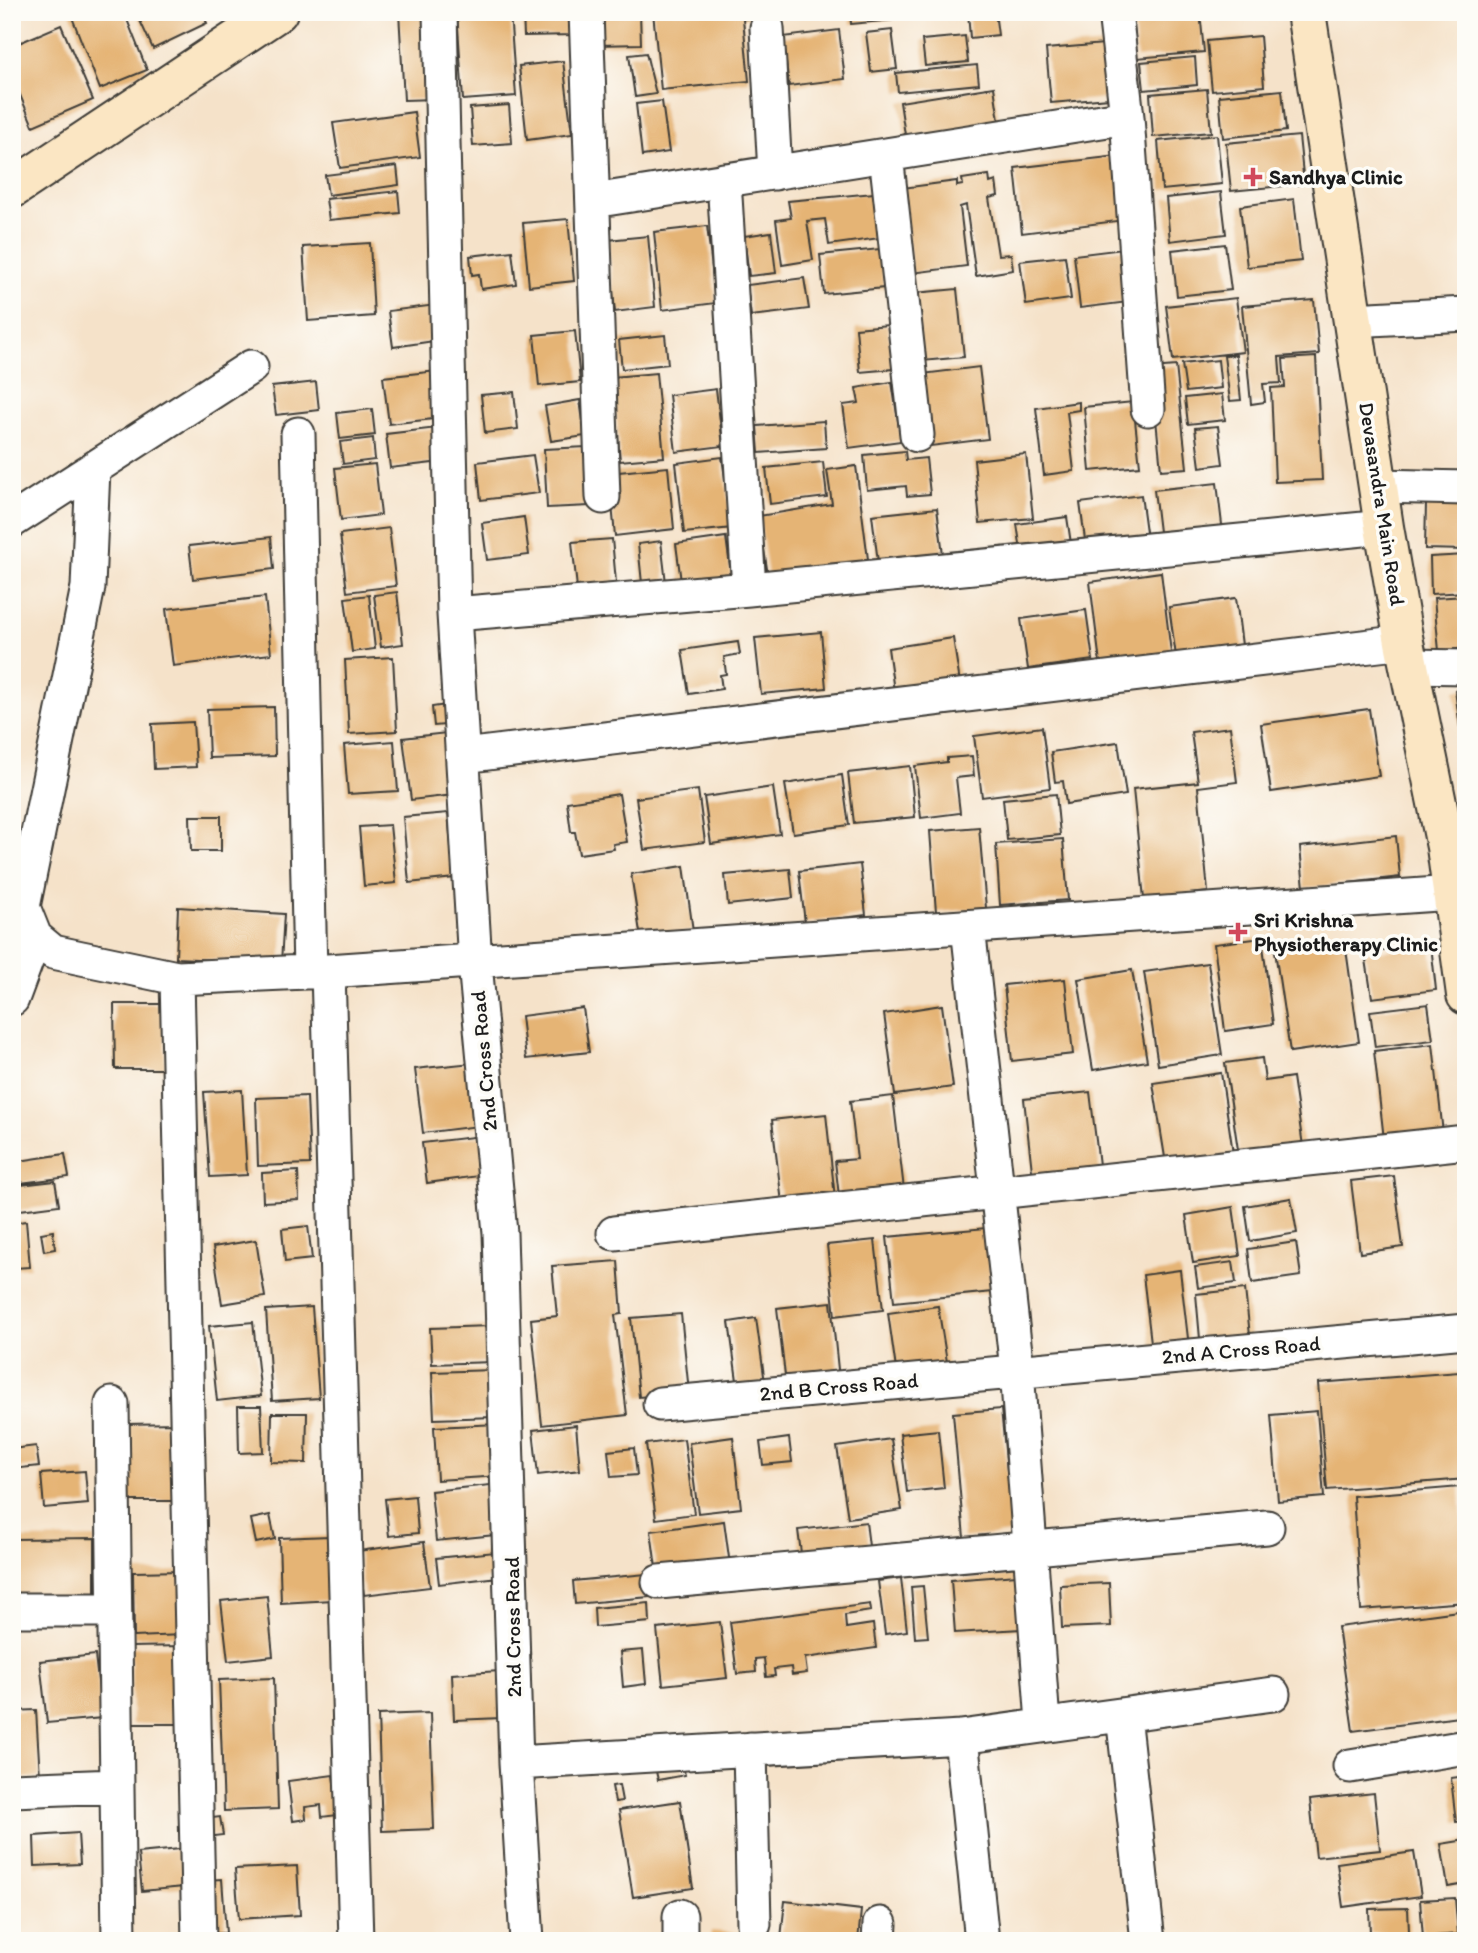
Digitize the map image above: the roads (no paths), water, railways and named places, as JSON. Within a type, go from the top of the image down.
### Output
[{"type":"main road","points":[[12,189],[278,12]]},
{"type":"main road","name":"Devasandra Main Road","points":[[1306,12],[1384,527],[1407,654],[1456,847],[1435,894],[1466,995]]},
{"type":"street","name":"2nd Cross Road","points":[[440,12],[454,614],[475,963],[500,1233],[516,1763],[527,1941]]},
{"type":"street","points":[[586,12],[603,497]]},
{"type":"street","points":[[1115,12],[1127,117],[1149,409]]},
{"type":"street","points":[[766,28],[775,173]]},
{"type":"street","points":[[593,201],[1127,117]]},
{"type":"street","points":[[886,155],[917,435]]},
{"type":"street","points":[[724,180],[749,589]]},
{"type":"street","points":[[1352,320],[1466,314]]},
{"type":"street","points":[[12,521],[251,367]]},
{"type":"street","points":[[298,434],[356,1941]]},
{"type":"street","points":[[12,999],[24,916],[88,587],[93,469]]},
{"type":"street","points":[[1378,486],[1466,488]]},
{"type":"street","points":[[454,614],[749,589],[1384,527]]},
{"type":"street","points":[[463,756],[1407,654],[1466,667]]},
{"type":"street","points":[[24,916],[52,952],[177,978],[475,963],[1435,894]]},
{"type":"street","points":[[968,927],[1017,1370],[1043,1723]]},
{"type":"street","points":[[177,978],[200,1941]]},
{"type":"street","points":[[614,1233],[1466,1142]]},
{"type":"street","name":"2nd A Cross Road","points":[[1017,1370],[1466,1331]]},
{"type":"street","name":"2nd B Cross Road","points":[[660,1404],[1017,1370]]},
{"type":"street","points":[[111,1404],[119,1941]]},
{"type":"street","points":[[659,1582],[1266,1527]]},
{"type":"street","points":[[12,1610],[114,1610]]},
{"type":"street","points":[[516,1763],[961,1737],[1043,1723],[1123,1715],[1272,1694]]},
{"type":"street","points":[[1123,1715],[1148,1941]]},
{"type":"street","points":[[961,1737],[981,1931],[979,1941]]},
{"type":"street","points":[[1350,1766],[1466,1746]]},
{"type":"street","points":[[750,1749],[754,1924]]},
{"type":"street","points":[[12,1790],[116,1786]]},
{"type":"place","name":"Sandhya Clinic","points":[[1253,177]]},
{"type":"place","name":"Sri Krishna Physiotherapy Clinic","points":[[1238,932]]}]
